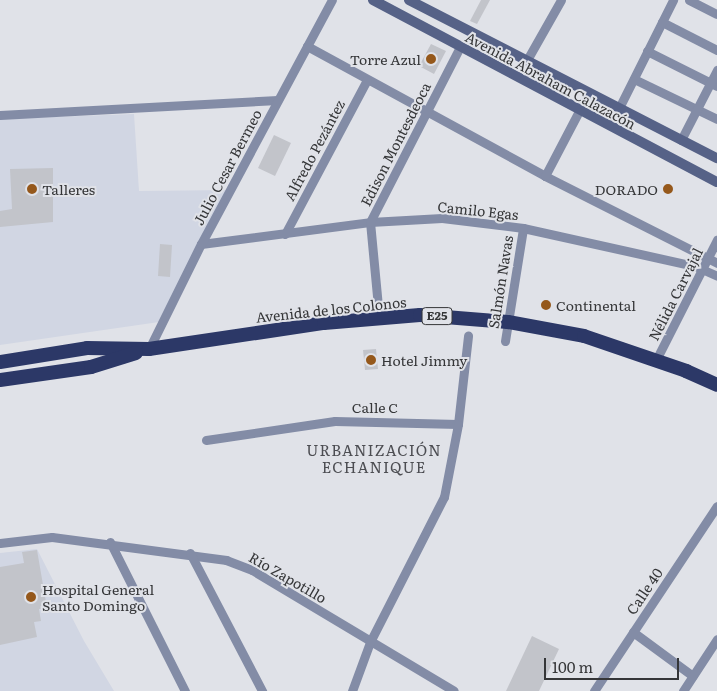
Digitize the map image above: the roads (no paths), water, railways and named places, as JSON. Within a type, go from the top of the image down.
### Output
[{"type":"highway","name":"Avenida de los Colonos","points":[[0,362],[87,348],[149,349],[379,317],[420,315],[508,322],[584,336],[656,360],[717,385]]},
{"type":"highway","name":"Avenida de los Colonos","points":[[0,380],[90,367],[149,349]]},
{"type":"main road","name":"Avenida Abraham Calazacón","points":[[373,0],[579,111],[717,182]]},
{"type":"main road","name":"Avenida Abraham Calazacón","points":[[409,0],[717,158]]},
{"type":"street","name":"Julio Cesar Bermeo","points":[[149,349],[201,244],[332,0]]},
{"type":"street","points":[[527,60],[561,0]]},
{"type":"street","points":[[619,108],[673,0]]},
{"type":"street","points":[[689,0],[717,14]]},
{"type":"street","points":[[662,22],[717,50]]},
{"type":"street","points":[[307,46],[545,176],[713,262]]},
{"type":"street","name":"Edison Montesdeoca","points":[[379,317],[370,222],[460,46]]},
{"type":"street","points":[[647,51],[714,85]]},
{"type":"street","points":[[682,140],[697,110],[714,85],[717,70]]},
{"type":"street","points":[[634,79],[717,119]]},
{"type":"street","name":"Alfredo Pezántez","points":[[285,234],[367,80]]},
{"type":"street","points":[[0,115],[278,100]]},
{"type":"street","points":[[545,176],[579,111]]},
{"type":"street","name":"Camilo Egas","points":[[201,244],[370,222],[442,218],[523,228],[704,270],[717,276]]},
{"type":"street","name":"Salmón Navas","points":[[505,341],[523,228]]},
{"type":"street","name":"Nélida Carvajal","points":[[656,360],[704,270],[713,262],[717,240]]},
{"type":"street","points":[[352,691],[370,642],[444,497],[458,424],[468,336]]},
{"type":"street","name":"Calle C","points":[[206,440],[335,421],[458,424]]},
{"type":"street","name":"Calle 40","points":[[598,690],[633,632],[717,506]]},
{"type":"street","name":"Río Zapotillo","points":[[0,543],[52,537],[110,542],[226,560],[252,570],[454,691]]},
{"type":"street","points":[[110,542],[184,691]]},
{"type":"street","points":[[190,553],[262,691]]},
{"type":"street","points":[[633,632],[693,676]]},
{"type":"street","points":[[683,691],[717,639]]},
{"type":"place","name":"Torre Azul","points":[[431,59]]},
{"type":"place","name":"Talleres","points":[[32,189]]},
{"type":"place","name":"DORADO","points":[[668,189]]},
{"type":"place","name":"Continental","points":[[546,305]]},
{"type":"place","name":"Hotel Jimmy","points":[[371,360]]},
{"type":"place","name":"Hospital General Santo Domingo","points":[[31,597]]},
{"type":"district","name":"URBANIZACIÓN ECHANIQUE","points":[[374,458]]}]
